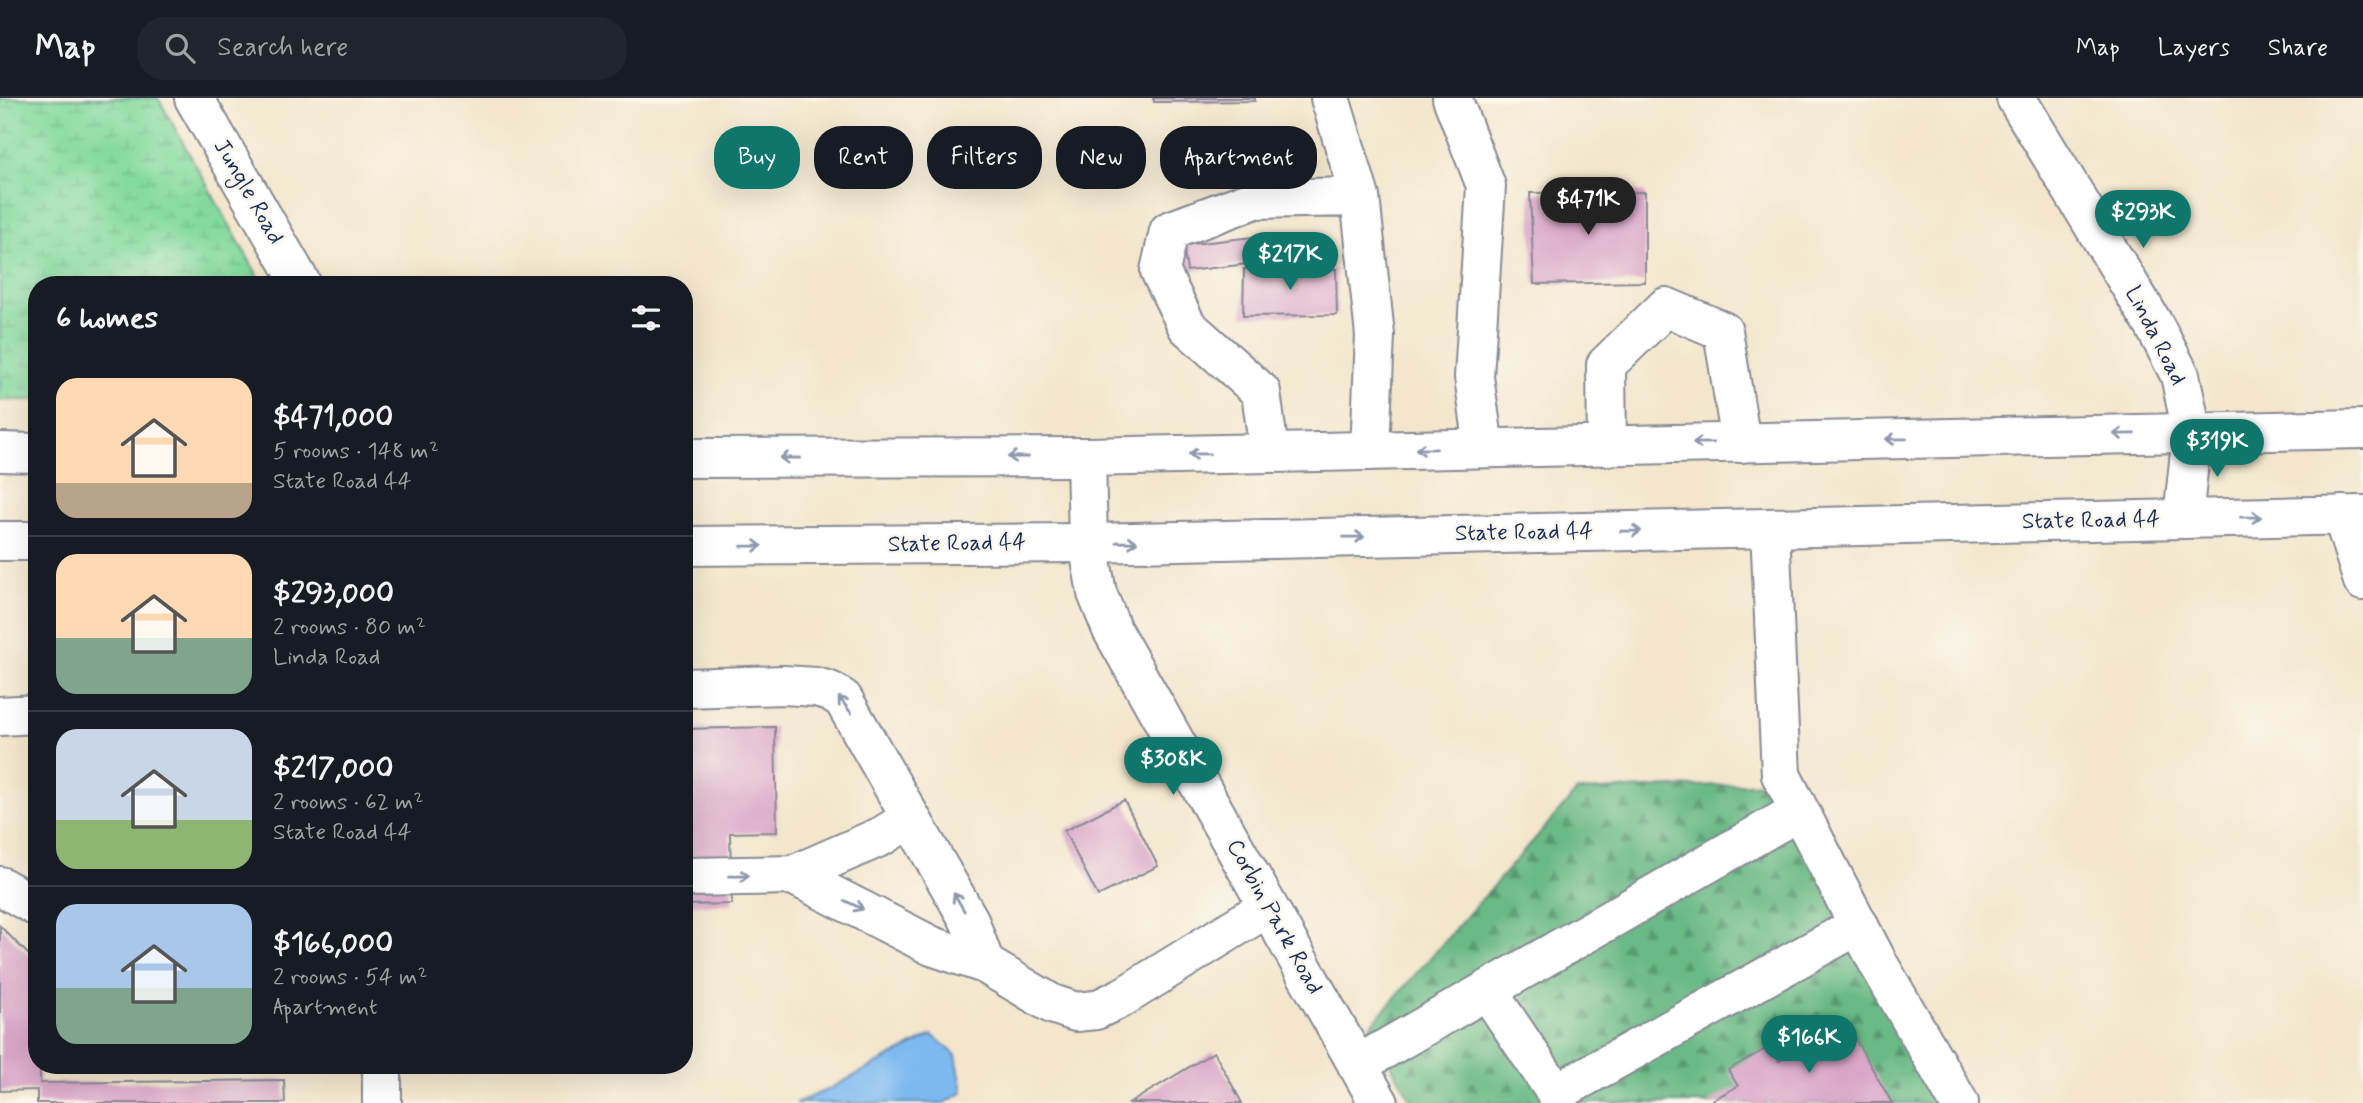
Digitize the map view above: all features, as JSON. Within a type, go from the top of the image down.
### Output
[{"type":"main road","name":"Jungle Road","points":[[194,98],[297,276]]},
{"type":"main road","points":[[1330,98],[1360,197],[1375,335],[1370,451]]},
{"type":"main road","points":[[1452,98],[1486,187],[1474,377],[1484,448]]},
{"type":"main road","name":"Linda Road","points":[[2016,98],[2154,325],[2180,375],[2192,433],[2183,519]]},
{"type":"main road","points":[[1269,453],[1261,392],[1187,326],[1160,271],[1169,231],[1255,199],[1360,197]]},
{"type":"main road","points":[[1607,446],[1606,365],[1666,307],[1723,331],[1741,443]]},
{"type":"main road","points":[[693,458],[1086,457],[2363,429]]},
{"type":"main road","points":[[0,452],[28,453]]},
{"type":"main road","name":"Corbin Park Road","points":[[1086,457],[1088,543],[1097,593],[1112,630],[1379,1103]]},
{"type":"main road","points":[[2353,515],[2363,581]]},
{"type":"main road","name":"State Road 44","points":[[693,546],[1088,543],[2353,515]]},
{"type":"main road","points":[[1770,528],[1781,775],[1859,925],[1959,1103]]},
{"type":"main road","points":[[0,541],[28,541]]},
{"type":"main road","points":[[693,688],[784,685],[816,687],[843,699],[969,920],[985,964]]},
{"type":"main road","points":[[0,716],[28,714]]},
{"type":"main road","points":[[1357,1065],[1799,811]]},
{"type":"main road","points":[[693,877],[793,875],[882,836],[911,818]]},
{"type":"main road","points":[[793,875],[932,946],[985,964],[1052,1004],[1076,1012],[1096,1010],[1123,997],[1268,907]]},
{"type":"main road","points":[[0,886],[28,902]]},
{"type":"main road","points":[[1487,990],[1556,1093],[1859,925]]},
{"type":"main road","points":[[382,1074],[382,1103]]},
{"type":"green space","points":[[0,98],[158,98],[258,276],[28,276],[28,400],[0,400]]},
{"type":"green space","points":[[1769,783],[1966,1103],[1413,1103],[1369,1027],[1577,791]]},
{"type":"water","points":[[932,1035],[956,1055],[963,1092],[945,1103],[796,1103],[829,1089]]},
{"type":"building","points":[[1153,98],[1255,98],[1255,101],[1154,102]]},
{"type":"building","points":[[1645,192],[1645,282],[1534,284],[1530,193]]},
{"type":"building","points":[[1262,236],[1265,262],[1187,271],[1183,245]]},
{"type":"building","points":[[1244,269],[1336,269],[1337,315],[1243,316]]},
{"type":"building","points":[[775,727],[777,832],[730,833],[732,904],[693,905],[693,729]]},
{"type":"building","points":[[1124,800],[1158,866],[1098,896],[1064,831]]},
{"type":"building","points":[[0,926],[28,954],[28,1074],[40,1074],[40,1083],[284,1080],[285,1103],[37,1103],[37,1090],[0,1091]]},
{"type":"building","points":[[1846,1023],[1892,1103],[1707,1103],[1738,1086],[1728,1070],[1771,1046],[1779,1061]]},
{"type":"building","points":[[1214,1052],[1242,1103],[1130,1103]]}]
